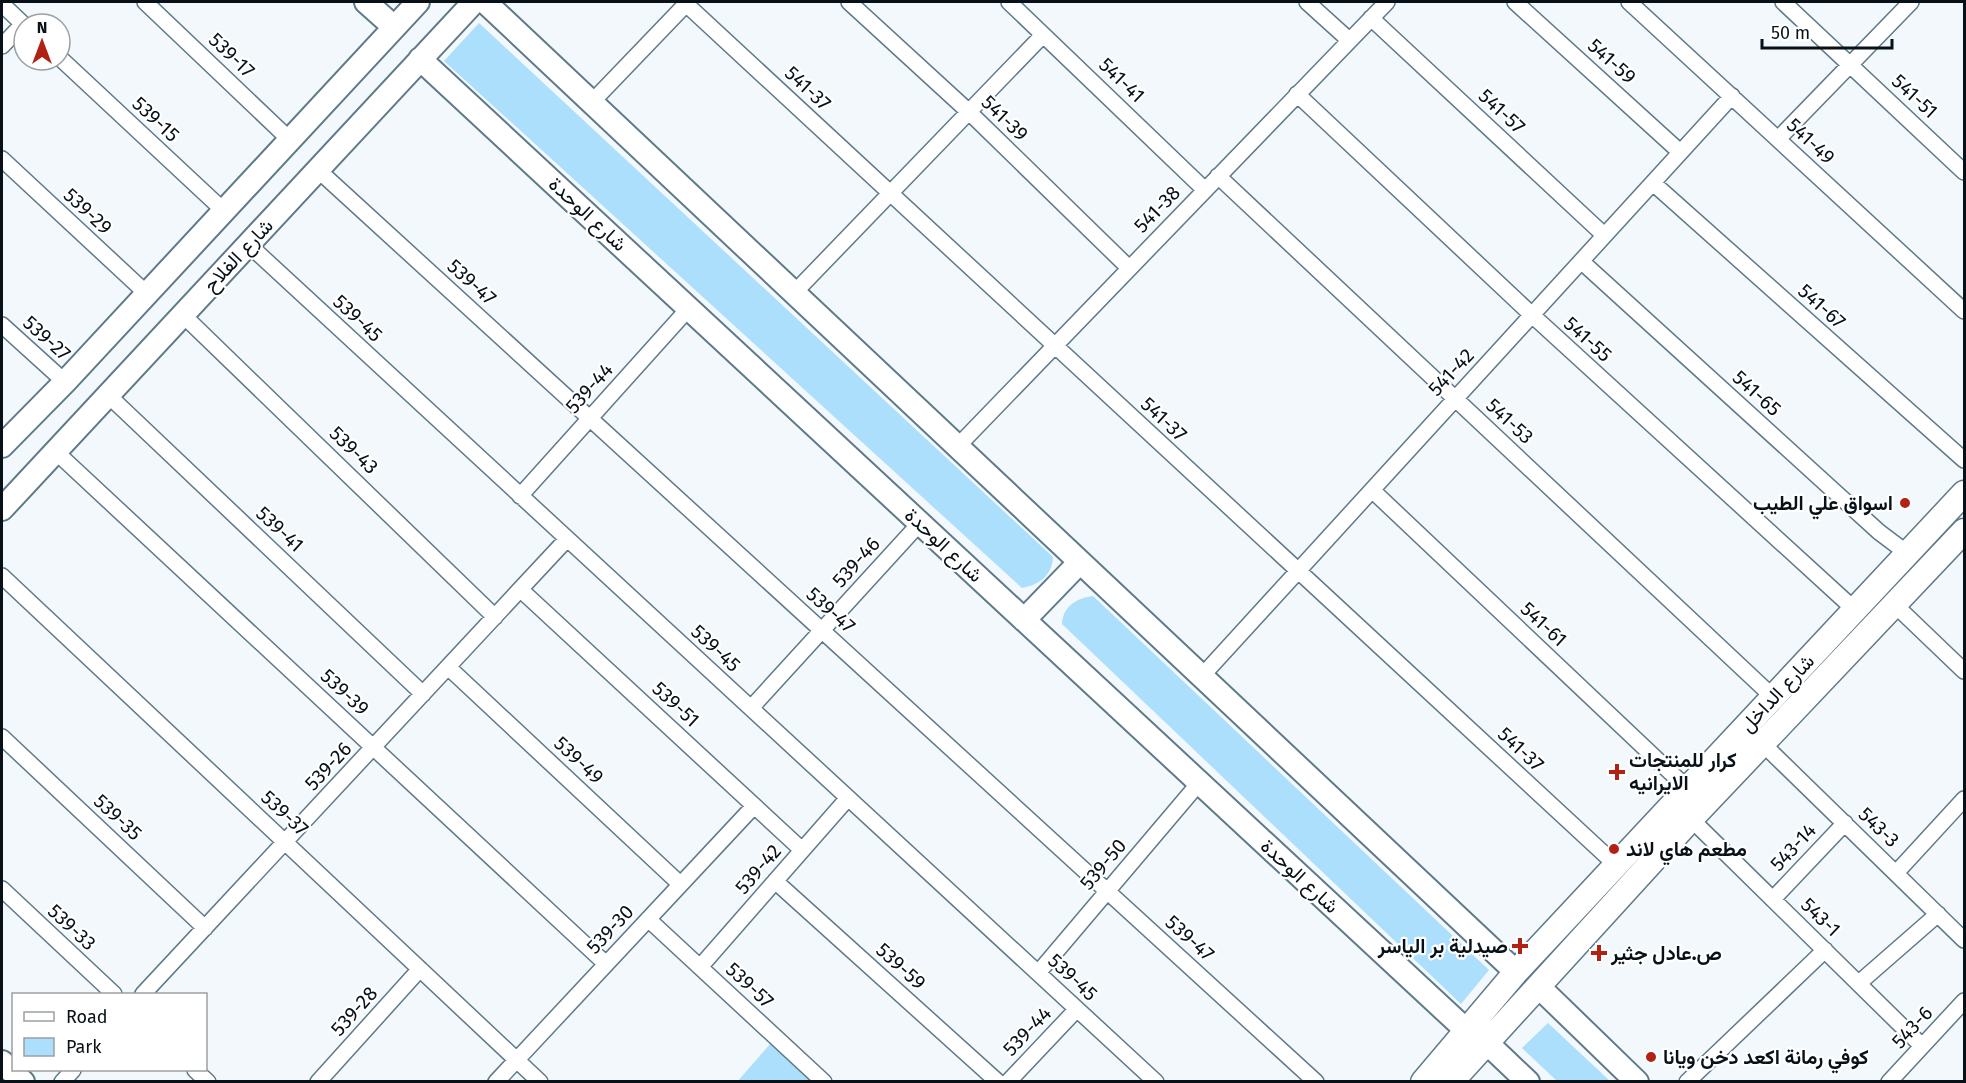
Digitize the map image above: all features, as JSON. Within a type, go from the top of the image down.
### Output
[{"type":"main road","name":"شارع الداخل","points":[[1451,1082],[1516,972],[1965,493]]},
{"type":"main road","name":"شارع الداخل","points":[[1423,1082],[1538,986],[1691,819],[1965,531]]},
{"type":"street","name":"539-17","points":[[145,2],[290,140]]},
{"type":"street","points":[[366,2],[394,27]]},
{"type":"street","name":"شارع الفلاح","points":[[2,446],[65,382],[418,2]]},
{"type":"street","name":"شارع الفلاح","points":[[2,509],[474,2]]},
{"type":"street","points":[[485,2],[1516,972]]},
{"type":"street","name":"541-39","points":[[849,2],[969,112],[1130,268]]},
{"type":"street","name":"541-41","points":[[1009,2],[1205,190]]},
{"type":"street","points":[[1307,2],[1349,40]]},
{"type":"street","name":"541-38","points":[[957,447],[1387,2]]},
{"type":"street","name":"541-59","points":[[1515,2],[1680,152]]},
{"type":"street","name":"541-49","points":[[1629,2],[1965,311]]},
{"type":"street","name":"541-51","points":[[1783,2],[1965,172]]},
{"type":"street","points":[[1778,139],[1911,2]]},
{"type":"street","points":[[592,102],[687,3]]},
{"type":"street","name":"541-37","points":[[687,3],[1615,864]]},
{"type":"street","name":"541-57","points":[[1371,18],[1604,236]]},
{"type":"street","points":[[794,293],[1043,35]]},
{"type":"street","name":"شارع الوحدة","points":[[420,59],[1199,783],[1528,1082]]},
{"type":"street","name":"539-15","points":[[72,69],[224,211]]},
{"type":"street","name":"541-55","points":[[1297,94],[1532,315],[1856,610]]},
{"type":"street","name":"541-42","points":[[1202,676],[1732,96]]},
{"type":"street","name":"539-29","points":[[2,159],[146,294]]},
{"type":"street","name":"539-47","points":[[317,170],[1316,1082]]},
{"type":"street","name":"541-53","points":[[1218,176],[1773,697]]},
{"type":"street","name":"541-67","points":[[1653,183],[1965,459]]},
{"type":"street","name":"539-45","points":[[248,244],[1156,1082]]},
{"type":"street","name":"541-65","points":[[1581,261],[1879,531],[1907,553]]},
{"type":"street","name":"539-44","points":[[520,496],[689,308]]},
{"type":"street","name":"539-43","points":[[183,315],[495,617]]},
{"type":"street","name":"539-27","points":[[2,324],[65,382]]},
{"type":"street","name":"539-41","points":[[108,395],[423,694]]},
{"type":"street","name":"539-39","points":[[55,451],[606,964]]},
{"type":"street","name":"541-61","points":[[1372,490],[1687,788]]},
{"type":"street","name":"539-46","points":[[751,708],[920,523]]},
{"type":"street","name":"539-26","points":[[144,993],[567,539]]},
{"type":"street","points":[[1024,620],[1080,561]]},
{"type":"street","name":"539-37","points":[[2,576],[540,1082]]},
{"type":"street","name":"539-51","points":[[521,590],[802,850]]},
{"type":"street","points":[[1894,604],[1965,671]]},
{"type":"street","name":"539-49","points":[[448,667],[680,884]]},
{"type":"street","name":"539-35","points":[[2,738],[205,928]]},
{"type":"street","name":"543-3","points":[[1763,744],[1965,940]]},
{"type":"street","name":"539-50","points":[[1038,973],[1199,783]]},
{"type":"street","name":"539-42","points":[[700,967],[848,798]]},
{"type":"street","points":[[1896,873],[1965,799]]},
{"type":"street","name":"539-30","points":[[496,1082],[754,806]]},
{"type":"street","name":"543-1","points":[[1691,819],[1922,1046]]},
{"type":"street","name":"543-14","points":[[1773,899],[1845,823]]},
{"type":"street","name":"539-59","points":[[775,881],[998,1082]]},
{"type":"street","name":"539-33","points":[[2,890],[113,993]]},
{"type":"street","points":[[1858,983],[1938,914]]},
{"type":"street","name":"539-57","points":[[648,919],[824,1082]]},
{"type":"street","points":[[1687,1082],[1825,950]]},
{"type":"street","name":"539-28","points":[[318,1082],[420,969]]},
{"type":"street","points":[[1538,986],[1637,1082]]},
{"type":"street","name":"543-6","points":[[1889,1082],[1965,1001]]},
{"type":"street","name":"539-44","points":[[1008,1082],[1077,1009]]},
{"type":"street","points":[[2,1062],[23,1082]]},
{"type":"street","points":[[196,1071],[208,1082]]},
{"type":"green space","points":[[479,23],[1053,557],[1050,569],[1044,578],[1034,585],[1022,588],[444,61]]},
{"type":"green space","points":[[1093,596],[1489,970],[1461,1004],[1062,624],[1065,612],[1072,604]]},
{"type":"green space","points":[[1548,1023],[1610,1081],[1557,1081],[1522,1048]]},
{"type":"green space","points":[[778,1035],[826,1082],[737,1082]]},
{"type":"place","name":"اسواق علي الطيب","points":[[1905,503]]},
{"type":"place","name":"كرار للمنتجات الايرانيه","points":[[1617,772]]},
{"type":"place","name":"مطعم هاي لاند","points":[[1614,849]]},
{"type":"place","name":"صيدلية بر الياسر","points":[[1520,946]]},
{"type":"place","name":"ص.عادل جثير","points":[[1599,953]]},
{"type":"place","name":"كوفي رمانة اكعد دخن ويانا","points":[[1651,1057]]}]
